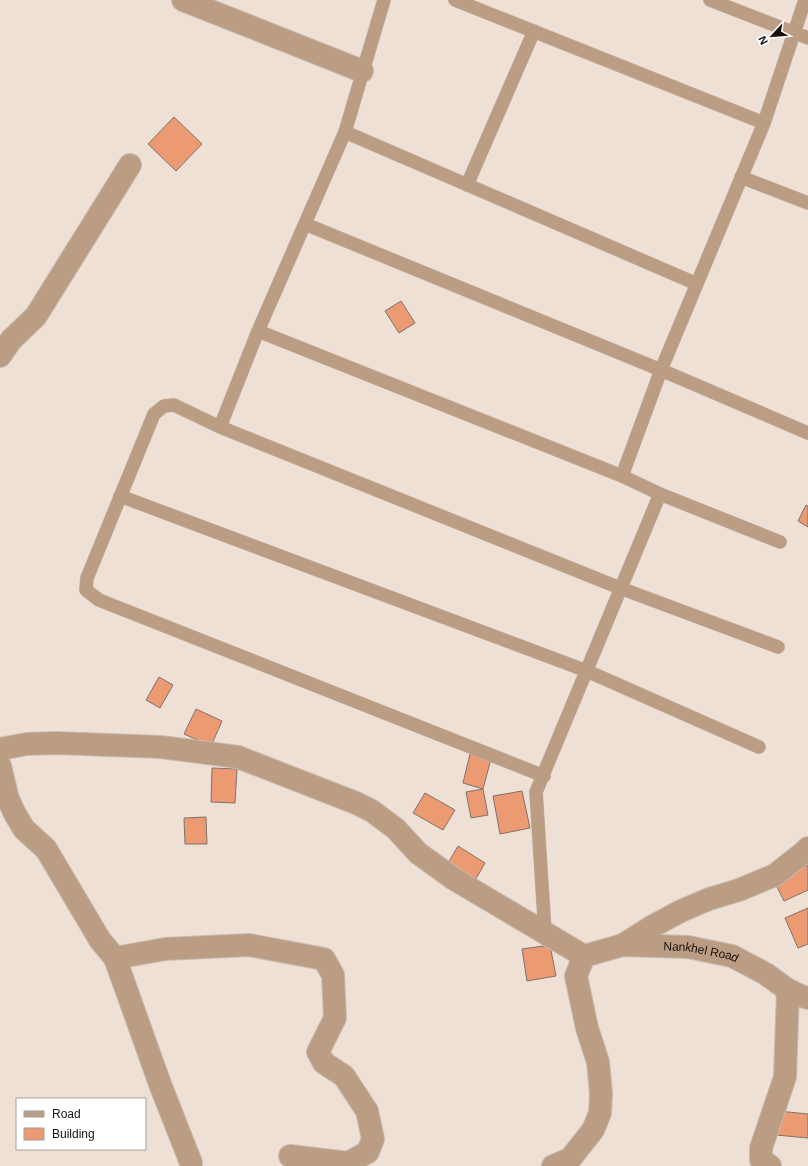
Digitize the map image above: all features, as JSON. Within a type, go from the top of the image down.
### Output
[{"type":"street","points":[[183,0],[219,7],[362,72]]},
{"type":"street","points":[[0,356],[11,340],[36,316],[130,165]]},
{"type":"street","points":[[0,749],[27,744],[71,743],[161,747],[238,757],[356,803],[372,811],[396,829],[418,853],[454,879],[584,956],[576,976],[587,1028],[598,1062],[601,1093],[600,1113],[592,1130],[570,1159],[553,1166]]},
{"type":"street","points":[[0,766],[8,799],[14,814],[24,829],[46,849],[100,940],[114,958],[160,1084],[191,1163]]},
{"type":"street","points":[[623,945],[680,910],[709,898],[739,890],[775,875],[803,854],[808,848]]},
{"type":"street","points":[[114,958],[166,949],[249,945],[324,959],[333,975],[335,1018],[318,1052],[324,1063],[344,1076],[368,1111],[373,1139],[368,1152],[348,1163],[290,1156]]},
{"type":"street","name":"Nankhel Road","points":[[584,956],[623,945],[688,947],[732,956],[766,974],[798,994]]},
{"type":"street","points":[[770,1166],[761,1160],[761,1148],[784,1077],[798,994]]},
{"type":"lane","points":[[220,427],[258,331],[345,132],[384,0]]},
{"type":"lane","points":[[455,0],[764,123]]},
{"type":"lane","points":[[710,0],[808,38]]},
{"type":"lane","points":[[622,476],[661,370],[764,123],[805,0]]},
{"type":"lane","points":[[467,185],[534,31]]},
{"type":"lane","points":[[345,132],[697,284]]},
{"type":"lane","points":[[741,177],[808,203]]},
{"type":"lane","points":[[305,224],[661,370],[808,433]]},
{"type":"lane","points":[[258,331],[622,476],[660,494],[780,542]]},
{"type":"lane","points":[[544,776],[99,600],[86,590],[87,578],[154,414],[164,406],[174,405],[220,427],[620,588],[778,647]]},
{"type":"lane","points":[[545,933],[536,792],[544,776],[620,588],[660,494]]},
{"type":"lane","points":[[120,496],[587,671],[759,748]]},
{"type":"building","points":[[174,117],[202,144],[176,171],[148,144]]},
{"type":"building","points":[[401,301],[415,323],[399,333],[385,311]]},
{"type":"building","points":[[806,505],[808,506],[808,527],[798,521]]},
{"type":"building","points":[[159,677],[173,685],[160,708],[146,700]]},
{"type":"building","points":[[196,709],[222,721],[211,746],[184,734]]},
{"type":"building","points":[[470,754],[491,759],[483,789],[463,783]]},
{"type":"building","points":[[212,768],[237,769],[235,803],[211,802]]},
{"type":"building","points":[[483,789],[488,815],[471,818],[466,792]]},
{"type":"building","points":[[522,791],[530,828],[500,834],[493,796]]},
{"type":"building","points":[[425,793],[455,810],[443,830],[413,813]]},
{"type":"building","points":[[206,817],[207,844],[185,844],[184,818]]},
{"type":"building","points":[[458,846],[485,863],[474,882],[447,865]]},
{"type":"building","points":[[808,865],[808,890],[784,901],[774,881]]},
{"type":"building","points":[[808,908],[808,944],[798,948],[785,918]]},
{"type":"building","points":[[550,945],[556,976],[527,981],[522,949]]},
{"type":"building","points":[[778,1111],[808,1114],[808,1138],[776,1135]]}]
